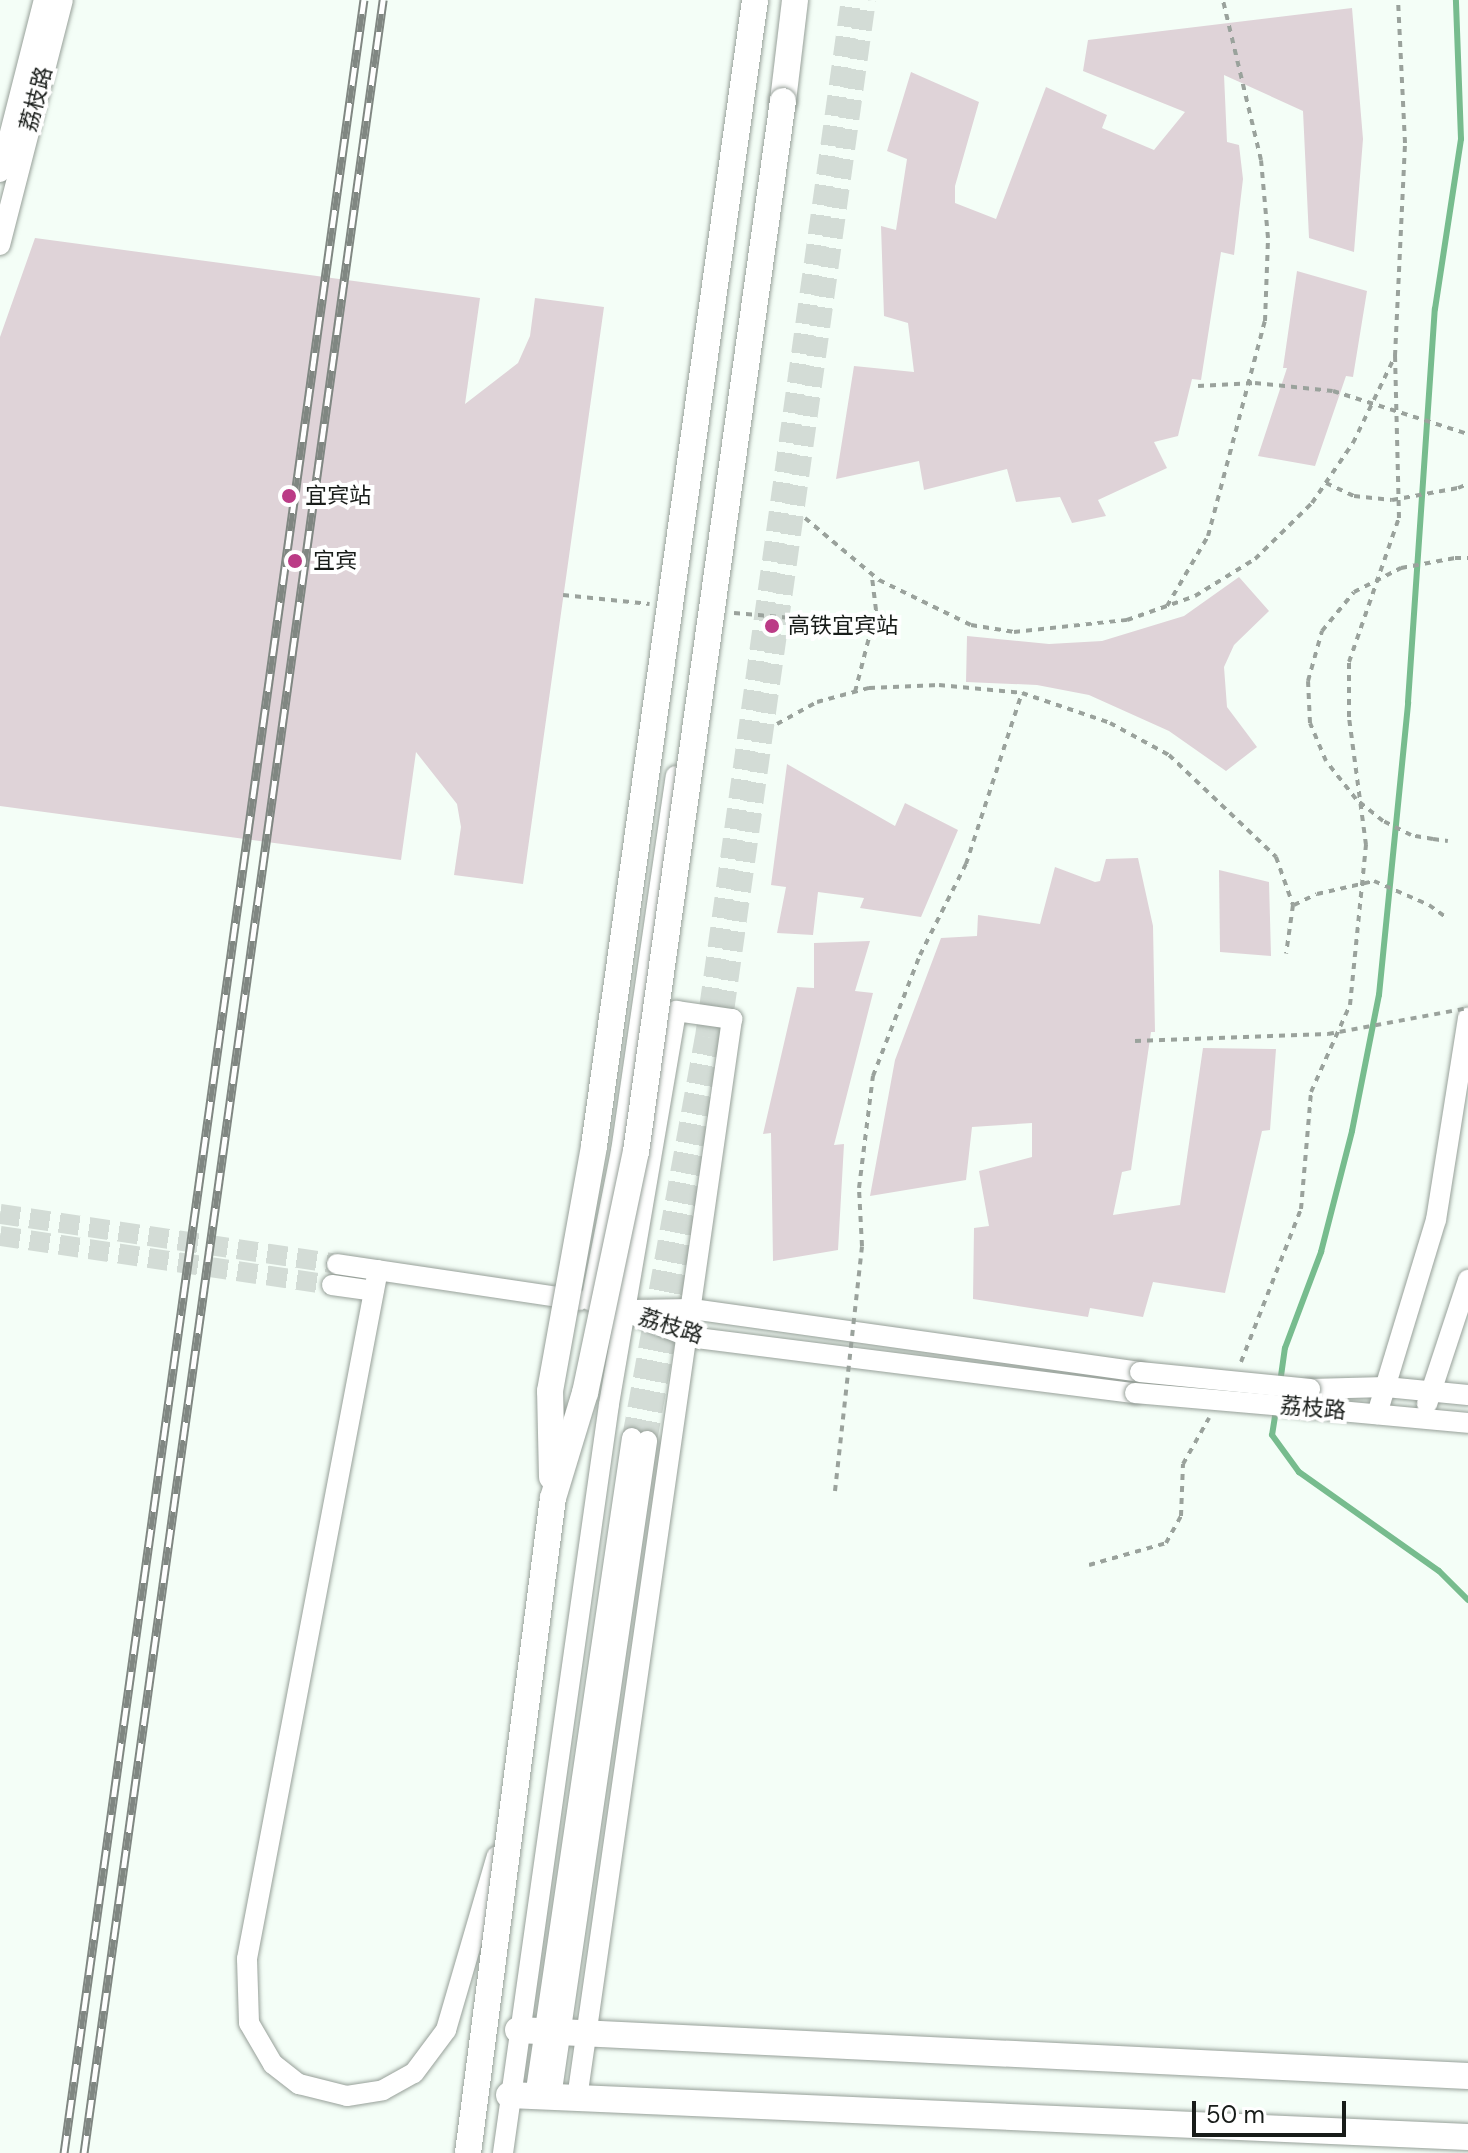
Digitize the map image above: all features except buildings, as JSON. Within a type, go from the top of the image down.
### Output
[{"type":"main road","points":[[553,1498],[550,1391],[594,1146],[755,0]]},
{"type":"main road","points":[[477,2153],[482,2066],[509,1815],[553,1498],[585,1393],[636,1152],[795,0]]},
{"type":"main road","points":[[518,2030],[1468,2076]]},
{"type":"main road","points":[[468,2153],[482,2066]]},
{"type":"main road","points":[[532,2096],[1468,2137]]},
{"type":"street","name":"荔枝路","points":[[0,172],[44,0]]},
{"type":"street","name":"荔枝路","points":[[0,245],[63,0]]},
{"type":"street","points":[[591,1301],[621,1151],[789,0]]},
{"type":"street","points":[[532,2096],[518,2030],[624,1310],[676,1011],[732,1019],[689,1337],[577,2098]]},
{"type":"street","points":[[1377,1414],[1436,1220],[1468,1018]]},
{"type":"street","points":[[337,1264],[591,1301],[624,1310]]},
{"type":"street","points":[[378,1270],[269,1827],[247,1959],[249,2023],[263,2052],[285,2075],[314,2090],[347,2096],[399,2083],[438,2046],[456,2003],[509,1815]]},
{"type":"street","points":[[1420,1418],[1433,1392],[1468,1280]]},
{"type":"street","points":[[332,1285],[374,1291]]},
{"type":"street","name":"荔枝路","points":[[624,1310],[692,1309],[1140,1372],[1308,1398],[1377,1414],[1468,1423]]},
{"type":"street","name":"荔枝路","points":[[624,1310],[689,1337],[1135,1393],[1308,1398],[1386,1387],[1468,1395]]},
{"type":"street","points":[[503,2153],[532,2096],[552,2031],[639,1439]]},
{"type":"path","points":[[1166,606],[1208,536],[1265,321],[1268,238],[1261,160],[1223,0]]},
{"type":"path","points":[[1238,1369],[1253,1341],[1301,1209],[1311,1092],[1350,1005],[1366,845],[1349,717],[1349,662],[1399,518],[1395,356],[1405,143],[1398,0]]},
{"type":"path","points":[[805,518],[871,574],[929,609],[971,625],[1014,632],[1127,620],[1195,596],[1255,559],[1326,483],[1353,443],[1395,356]]},
{"type":"path","points":[[1198,386],[1255,383],[1333,391],[1468,434]]},
{"type":"path","points":[[1326,483],[1354,496],[1392,500],[1468,484]]},
{"type":"path","points":[[1448,841],[1411,835],[1383,821],[1356,799],[1326,761],[1310,723],[1308,681],[1322,631],[1354,592],[1401,568],[1468,558]]},
{"type":"path","points":[[855,692],[876,610],[871,574]]},
{"type":"path","points":[[777,724],[817,702],[855,692],[939,685],[1022,693],[1110,723],[1169,755],[1276,857],[1293,905],[1286,954]]},
{"type":"path","points":[[835,1491],[862,1246],[859,1188],[873,1076],[920,955],[966,864],[1022,693]]},
{"type":"path","points":[[1293,905],[1317,894],[1374,881],[1429,905],[1444,916]]},
{"type":"path","points":[[1135,1041],[1328,1034],[1468,1008]]},
{"type":"path","points":[[1089,1565],[1166,1543],[1181,1516],[1183,1464],[1214,1409]]},
{"type":"waterway","points":[[1280,1383],[1285,1348],[1321,1252],[1352,1131],[1379,995],[1408,702],[1435,309],[1461,139],[1456,0]]},
{"type":"waterway","points":[[1276,1410],[1272,1435],[1299,1472],[1439,1571],[1468,1600]]},
{"type":"tunnel","points":[[632,1438],[705,1037],[851,0]]},
{"type":"tunnel","points":[[647,1441],[720,1040],[866,0]]},
{"type":"tunnel","points":[[0,1214],[337,1264]]},
{"type":"tunnel","points":[[0,1236],[332,1285]]},
{"type":"railway","points":[[64,2153],[364,0]]},
{"type":"railway","points":[[84,2153],[383,0]]},
{"type":"place","name":"宜宾站","points":[[289,496]]},
{"type":"place","name":"宜宾","points":[[295,561]]},
{"type":"place","name":"高铁宜宾站","points":[[772,626]]}]
